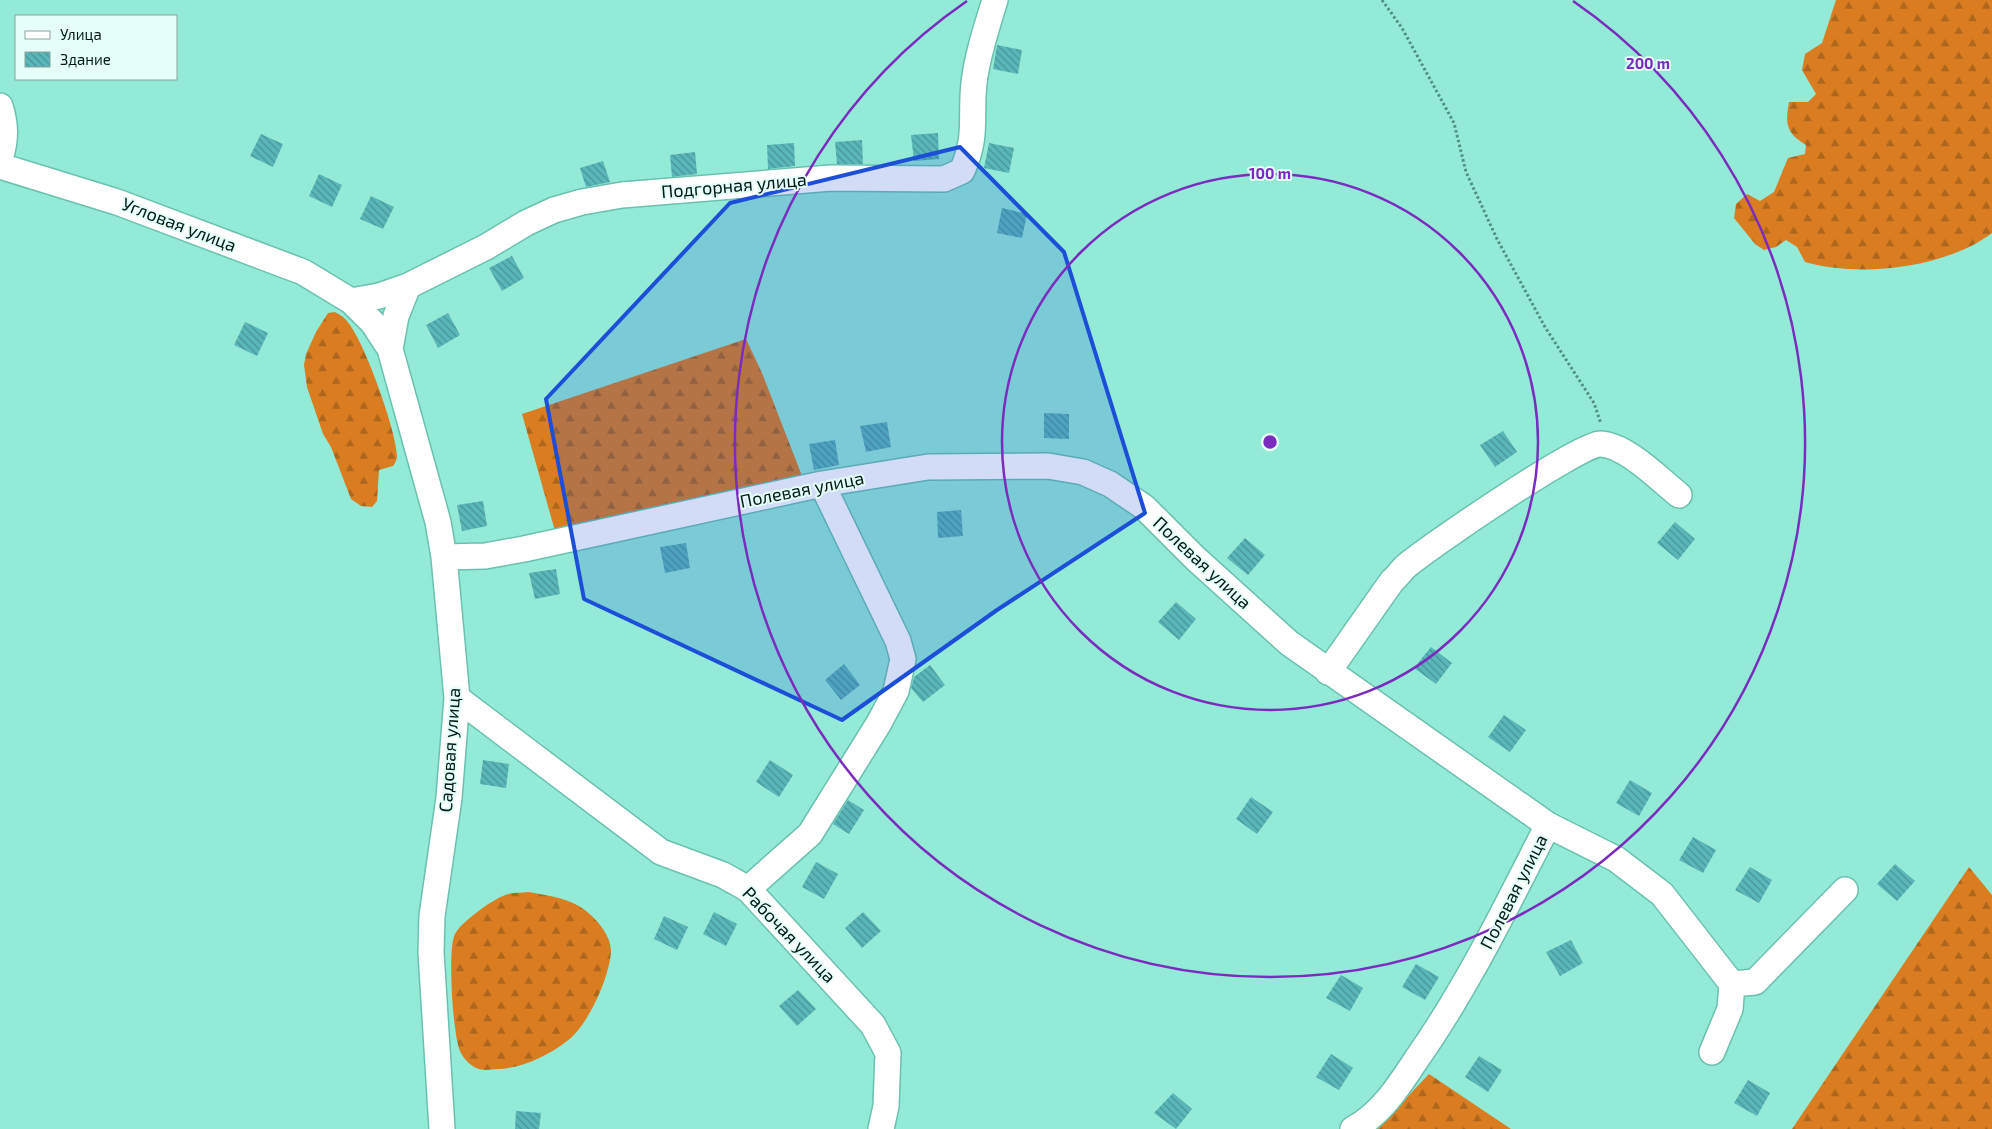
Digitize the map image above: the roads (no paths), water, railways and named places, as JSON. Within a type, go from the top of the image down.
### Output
[{"type":"street","name":"Подгорная улица","points":[[351,301],[379,296],[408,286],[486,247],[526,223],[554,210],[582,202],[622,195],[831,178],[944,179],[962,171],[970,154],[974,130],[974,83],[995,0]]},
{"type":"street","points":[[0,106],[5,121],[5,141],[0,159]]},
{"type":"street","name":"Угловая улица","points":[[0,166],[117,202],[294,269],[324,284],[351,301]]},
{"type":"street","points":[[390,349],[396,316],[408,286]]},
{"type":"street","name":"Садовая улица","points":[[351,301],[373,323],[390,349],[438,522],[444,557],[457,698],[449,798],[432,916],[431,952],[442,1129]]},
{"type":"street","points":[[1328,672],[1392,581],[1404,568],[1429,549],[1569,456],[1599,444],[1614,447],[1629,455],[1679,495]]},
{"type":"street","name":"Полевая улица","points":[[444,557],[485,556],[524,549],[822,484],[928,467],[1048,466],[1084,472],[1110,484],[1144,507],[1195,558],[1289,643],[1548,825],[1472,973],[1435,1034],[1389,1100],[1353,1129]]},
{"type":"street","points":[[748,889],[810,834],[879,723],[896,691],[903,658],[898,640],[822,484]]},
{"type":"street","name":"Рабочая улица","points":[[457,698],[661,852],[723,875],[748,889],[873,1025],[888,1053],[886,1106],[880,1129]]},
{"type":"street","points":[[1548,825],[1616,859],[1662,894],[1732,984],[1730,1009],[1712,1052]]},
{"type":"street","points":[[1732,984],[1755,982],[1845,890]]}]
